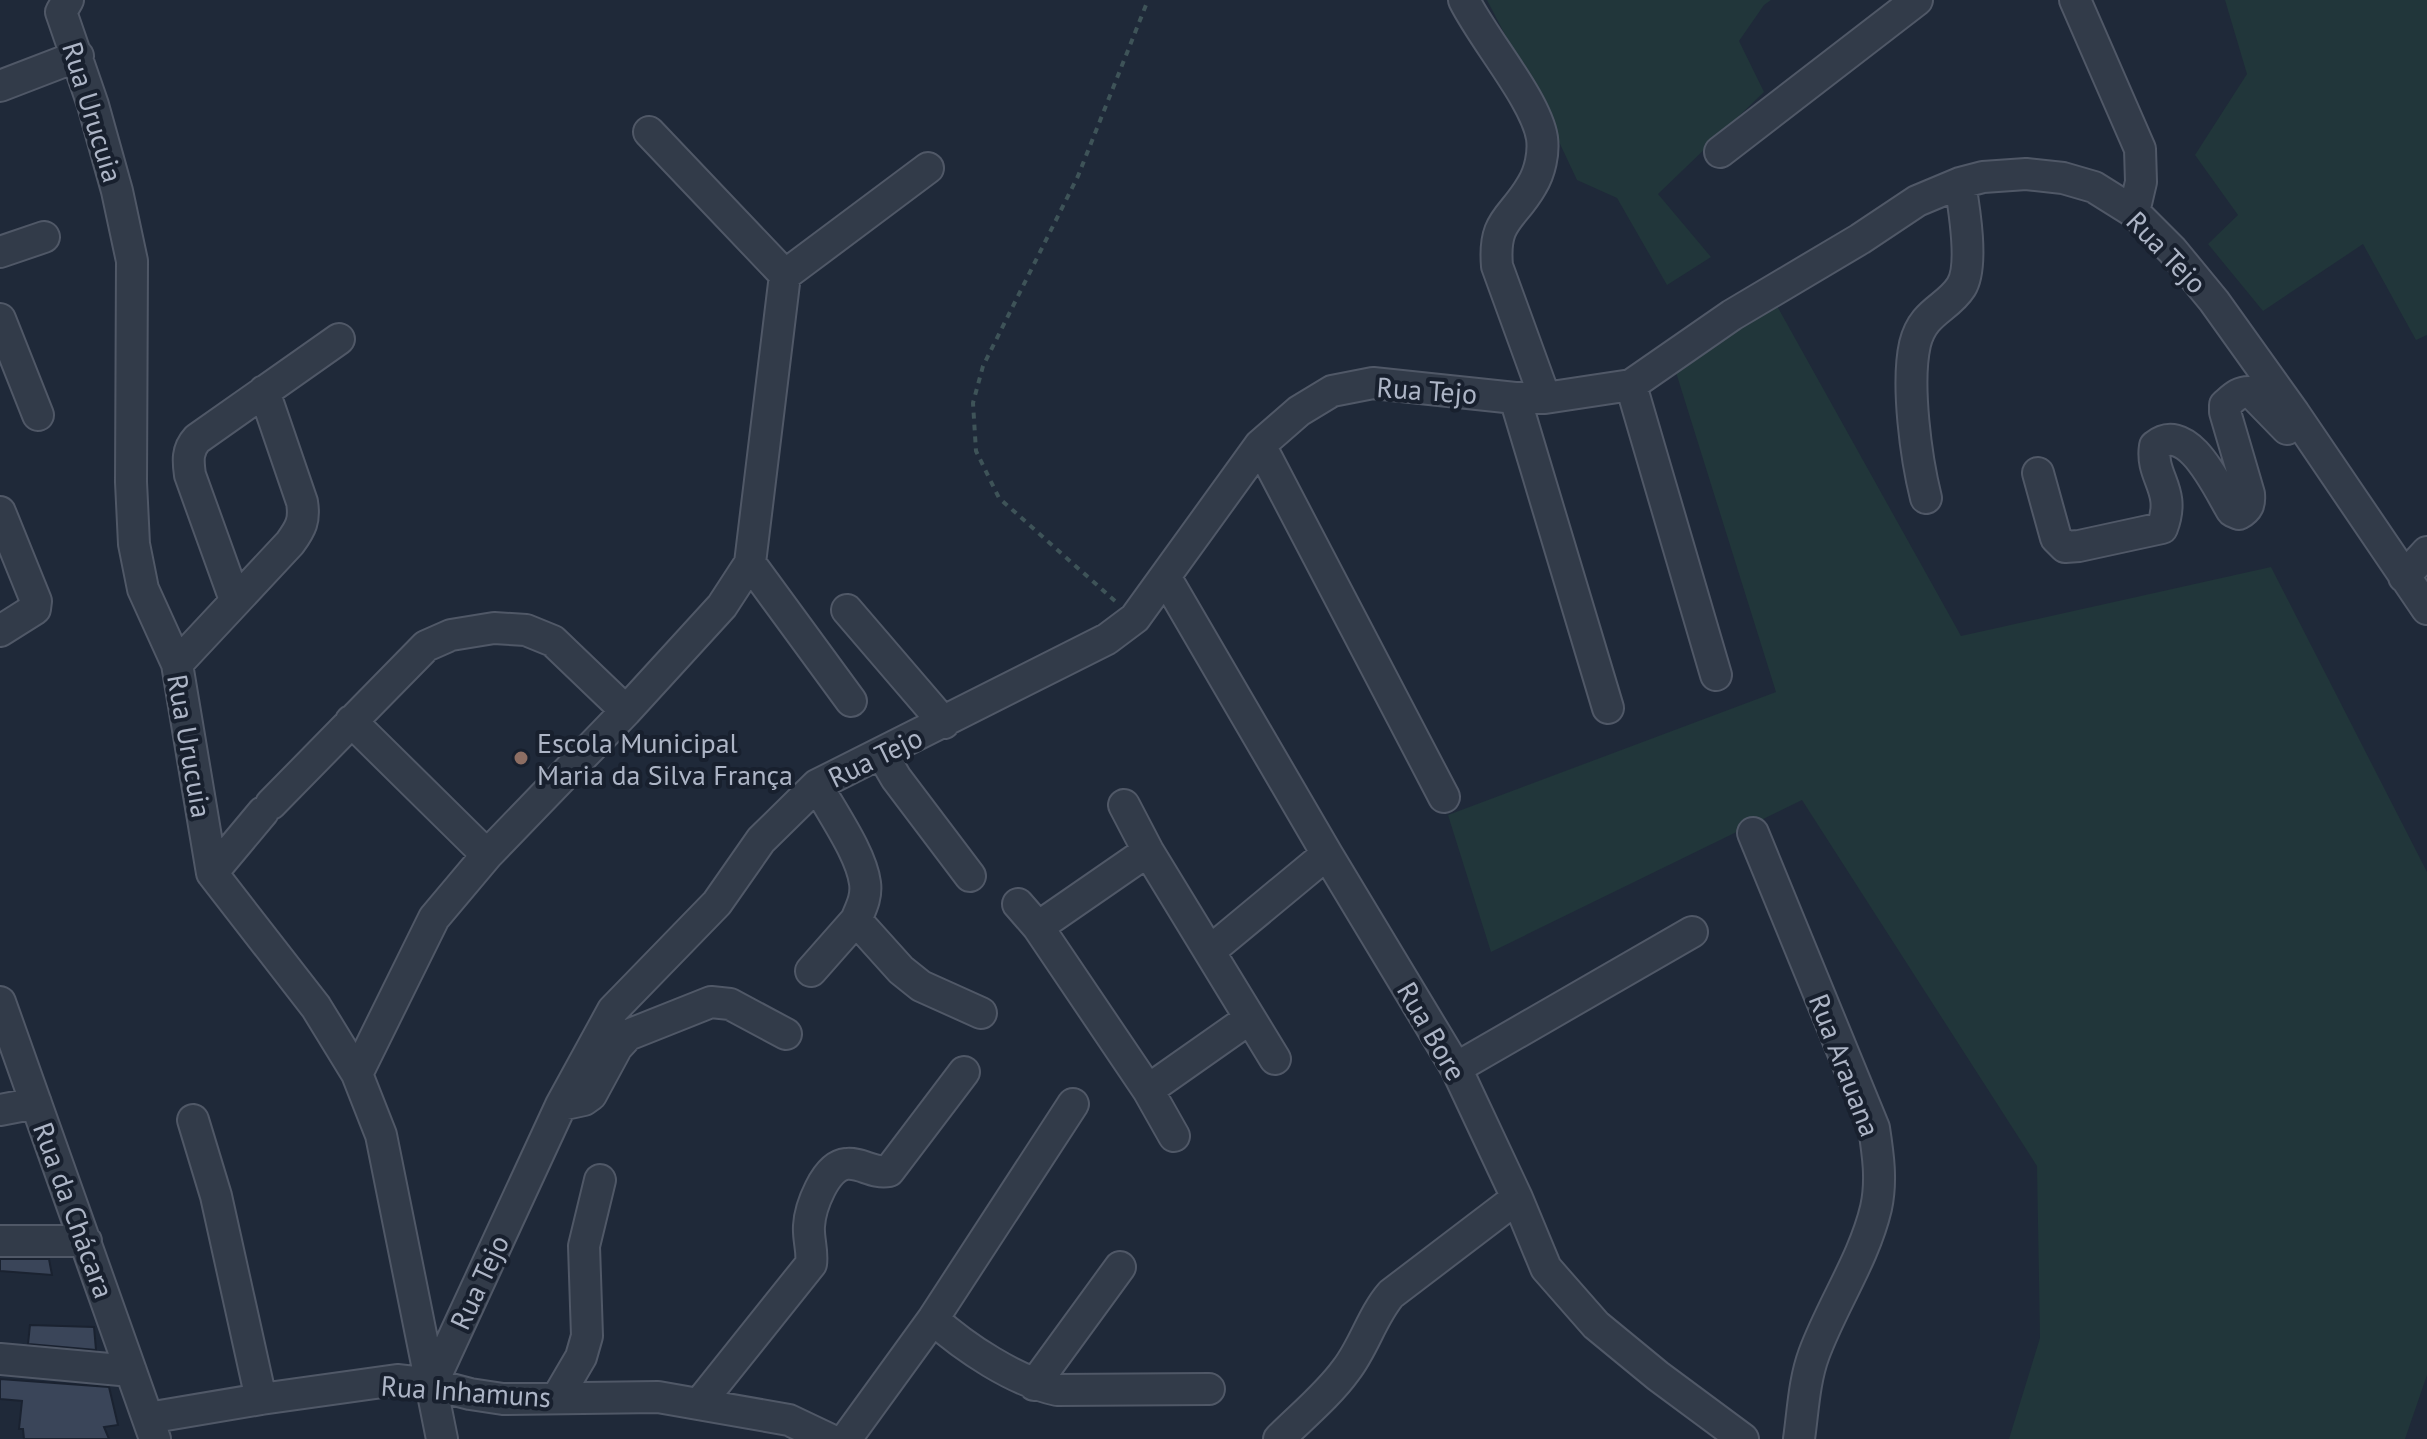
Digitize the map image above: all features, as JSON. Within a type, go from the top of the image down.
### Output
[{"type":"street","points":[[1464,0],[1473,20],[1534,113],[1542,138],[1542,157],[1533,184],[1501,226],[1495,244],[1497,266],[1545,398]]},
{"type":"street","points":[[1720,152],[1917,0]]},
{"type":"street","points":[[2075,0],[2140,149],[2141,182],[2134,212]]},
{"type":"street","name":"Rua Urucuia","points":[[64,6],[117,191],[132,261],[131,482],[134,544],[143,589],[177,664],[212,873],[316,1007],[357,1074],[381,1135],[442,1439]]},
{"type":"street","points":[[0,86],[78,56]]},
{"type":"street","points":[[649,132],[785,275]]},
{"type":"street","points":[[357,1074],[434,918],[487,855],[722,606],[750,563],[785,275],[928,168]]},
{"type":"street","name":"Rua Tejo","points":[[432,1384],[561,1105],[613,1010],[717,903],[761,840],[817,785],[1107,639],[1135,618],[1260,445],[1299,411],[1332,391],[1373,383],[1515,398],[1545,398],[1631,385],[1732,315],[1860,239],[1917,201],[1983,177],[2026,174],[2063,178],[2094,187],[2134,212],[2172,250],[2214,301],[2427,609]]},
{"type":"street","points":[[1926,498],[1919,473],[1914,421],[1912,370],[1915,342],[1927,318],[1960,290],[1964,280],[1966,254],[1960,183]]},
{"type":"street","points":[[0,252],[44,237]]},
{"type":"street","points":[[0,319],[38,415]]},
{"type":"street","points":[[235,600],[190,475],[188,458],[191,446],[339,339]]},
{"type":"street","points":[[1631,385],[1716,675]]},
{"type":"street","points":[[177,664],[290,543],[305,516],[264,391]]},
{"type":"street","points":[[2038,473],[2056,538],[2065,547],[2162,528],[2167,495],[2153,458],[2155,446],[2168,438],[2181,440],[2195,453],[2232,511],[2239,514],[2246,510],[2249,494],[2225,405],[2244,391],[2251,392],[2278,417],[2328,478],[2338,477]]},
{"type":"street","name":"Rua Tejo","points":[[1515,398],[1608,708]]},
{"type":"street","points":[[1260,445],[1444,797]]},
{"type":"street","points":[[0,512],[36,601],[35,609],[28,615],[0,631]]},
{"type":"street","points":[[2404,577],[2427,552]]},
{"type":"street","points":[[750,563],[851,701]]},
{"type":"street","name":"Rua Bore","points":[[1166,578],[1456,1068],[1546,1268],[1596,1325],[1743,1439]]},
{"type":"street","points":[[847,610],[944,723]]},
{"type":"street","points":[[212,873],[267,808],[426,646],[451,635],[494,628],[526,630],[553,641],[626,711]]},
{"type":"street","points":[[351,721],[487,855]]},
{"type":"street","points":[[882,754],[896,778],[970,876]]},
{"type":"street","points":[[811,971],[856,920],[865,898],[865,882],[856,859],[817,785]]},
{"type":"street","points":[[1124,805],[1148,851],[1275,1059]]},
{"type":"street","name":"Rua Arauana","points":[[1753,833],[1874,1128],[1880,1164],[1877,1206],[1869,1230],[1813,1356],[1799,1439]]},
{"type":"street","points":[[1038,927],[1148,851]]},
{"type":"street","points":[[1210,951],[1327,854]]},
{"type":"street","points":[[1018,904],[1038,927],[1148,1090],[1174,1136]]},
{"type":"street","points":[[856,920],[901,970],[921,986],[981,1013]]},
{"type":"street","points":[[1456,1068],[1692,932]]},
{"type":"street","name":"Rua da Chácara","points":[[0,1002],[151,1429]]},
{"type":"street","points":[[561,1105],[584,1100],[591,1095],[617,1047],[628,1035],[711,1002],[730,1004],[786,1034]]},
{"type":"street","points":[[1148,1090],[1249,1019]]},
{"type":"street","points":[[699,1404],[811,1264],[809,1227],[813,1205],[822,1184],[839,1165],[847,1163],[879,1172],[889,1171],[964,1072]]},
{"type":"street","points":[[0,1110],[36,1103]]},
{"type":"street","points":[[832,1439],[933,1319],[1073,1104]]},
{"type":"street","points":[[193,1120],[216,1196],[261,1399]]},
{"type":"street","points":[[557,1398],[585,1348],[584,1246],[600,1180]]},
{"type":"street","points":[[1279,1439],[1345,1372],[1391,1294],[1517,1198]]},
{"type":"street","points":[[0,1241],[86,1241]]},
{"type":"street","points":[[1034,1385],[1120,1267]]},
{"type":"street","points":[[933,1319],[955,1338],[1034,1385],[1057,1390],[1209,1389]]},
{"type":"street","points":[[0,1359],[131,1371]]},
{"type":"street","name":"Rua Inhamuns","points":[[151,1429],[261,1399],[397,1380],[503,1399],[658,1397],[789,1420],[832,1439]]},
{"type":"path","points":[[1135,618],[999,498],[976,451],[973,403],[983,366],[1078,176],[1148,0]]},
{"type":"green space","points":[[1487,0],[1771,0],[1764,5],[1739,41],[1764,92],[1658,194],[1711,257],[1667,285],[1617,198],[1577,180]]},
{"type":"green space","points":[[2225,0],[2427,0],[2427,335],[2416,340],[2363,244],[2263,311],[2208,244],[2238,215],[2195,155],[2247,74]]},
{"type":"green space","points":[[1772,297],[1961,636],[2271,567],[2427,872],[2427,1375],[2405,1439],[2009,1439],[2040,1338],[2037,1166],[1802,800],[1491,952],[1448,815],[1776,692],[1674,366]]},
{"type":"building","points":[[0,1259],[49,1259],[52,1275],[0,1271]]},
{"type":"building","points":[[30,1325],[94,1327],[96,1350],[28,1344]]},
{"type":"building","points":[[0,1379],[109,1387],[118,1425],[104,1427],[109,1439],[24,1439],[23,1429],[19,1429],[22,1401],[0,1399]]},
{"type":"place","name":"Escola Municipal Maria da Silva França","points":[[521,758]]}]
